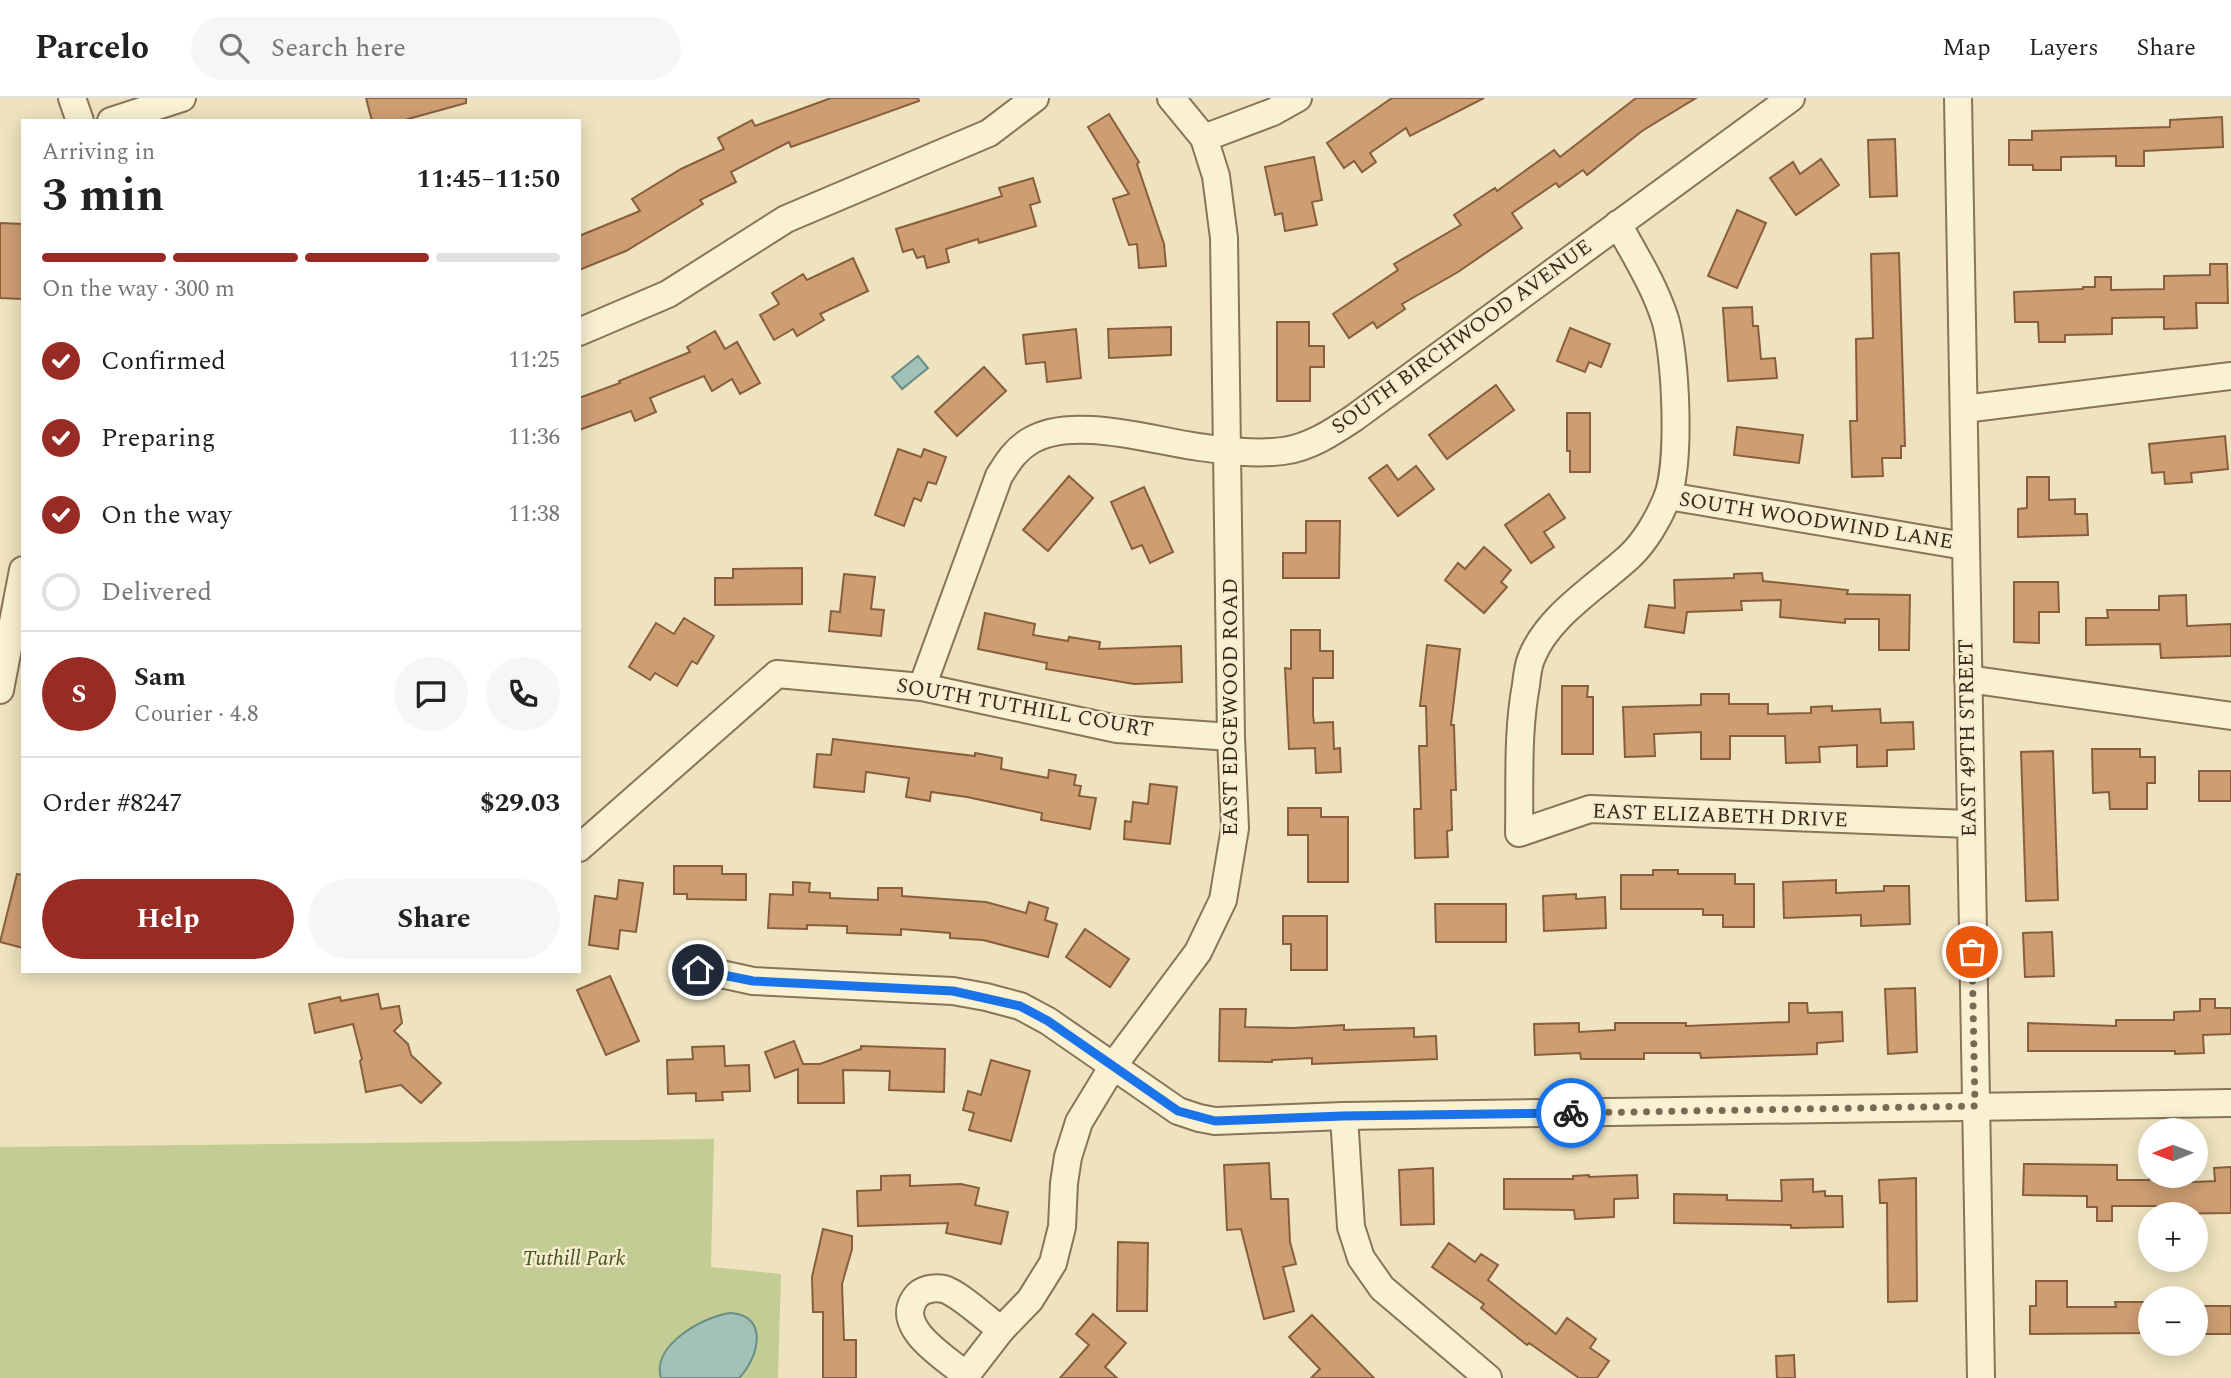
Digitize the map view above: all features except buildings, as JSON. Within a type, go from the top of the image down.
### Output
[{"type":"street","points":[[72,98],[79,119]]},
{"type":"street","points":[[117,119],[182,98]]},
{"type":"street","points":[[581,331],[668,294],[786,219],[989,133],[1035,98]]},
{"type":"street","name":"EAST EDGEWOOD ROAD","points":[[965,1376],[1001,1330],[1030,1300],[1053,1263],[1062,1227],[1068,1157],[1079,1122],[1113,1066],[1198,952],[1223,900],[1235,828],[1231,737],[1224,238],[1216,176],[1203,138],[1171,98]]},
{"type":"street","points":[[1203,138],[1273,112],[1298,98]]},
{"type":"street","name":"SOUTH BIRCHWOOD AVENUE","points":[[922,687],[999,476],[1013,454],[1032,439],[1066,430],[1101,430],[1229,450],[1284,451],[1305,446],[1330,434],[1791,98]]},
{"type":"street","name":"EAST 49TH STREET","points":[[1958,98],[1981,1378]]},
{"type":"street","name":"EAST ELIZABETH DRIVE","points":[[1618,224],[1651,286],[1665,321],[1675,410],[1674,456],[1668,496],[1632,554],[1569,609],[1546,634],[1531,659],[1521,713],[1519,833],[1590,809],[1969,824]]},
{"type":"street","points":[[1964,409],[2231,376]]},
{"type":"street","name":"SOUTH WOODWIND LANE","points":[[1668,496],[1965,546]]},
{"type":"street","points":[[0,690],[21,580]]},
{"type":"street","name":"SOUTH TUTHILL COURT","points":[[581,846],[777,674],[922,687],[1117,729],[1231,737]]},
{"type":"street","points":[[1968,679],[2231,716]]},
{"type":"street","points":[[698,970],[753,981],[953,991],[1020,1006],[1178,1111],[1215,1121],[1343,1116],[2231,1103]]},
{"type":"street","points":[[1343,1116],[1352,1227],[1361,1258],[1382,1288],[1488,1378]]},
{"type":"street","points":[[965,1376],[912,1326],[909,1313],[918,1293],[932,1289],[950,1292],[1001,1330]]},
{"type":"green space","name":"Tuthill Park","points":[[714,1139],[711,1267],[781,1274],[778,1378],[0,1378],[0,1147]]},
{"type":"water","points":[[918,356],[928,368],[902,389],[892,377]]},
{"type":"water","points":[[731,1313],[743,1316],[756,1330],[755,1350],[746,1370],[739,1378],[661,1378],[660,1366],[664,1354],[682,1334],[707,1320]]},
{"type":"way so far","points":[[1571,1113],[1975,1106],[1972,952]]},
{"type":"route","points":[[698,970],[753,981],[953,991],[1020,1006],[1048,1021],[1178,1111],[1215,1121],[1343,1116],[1571,1113]]}]
